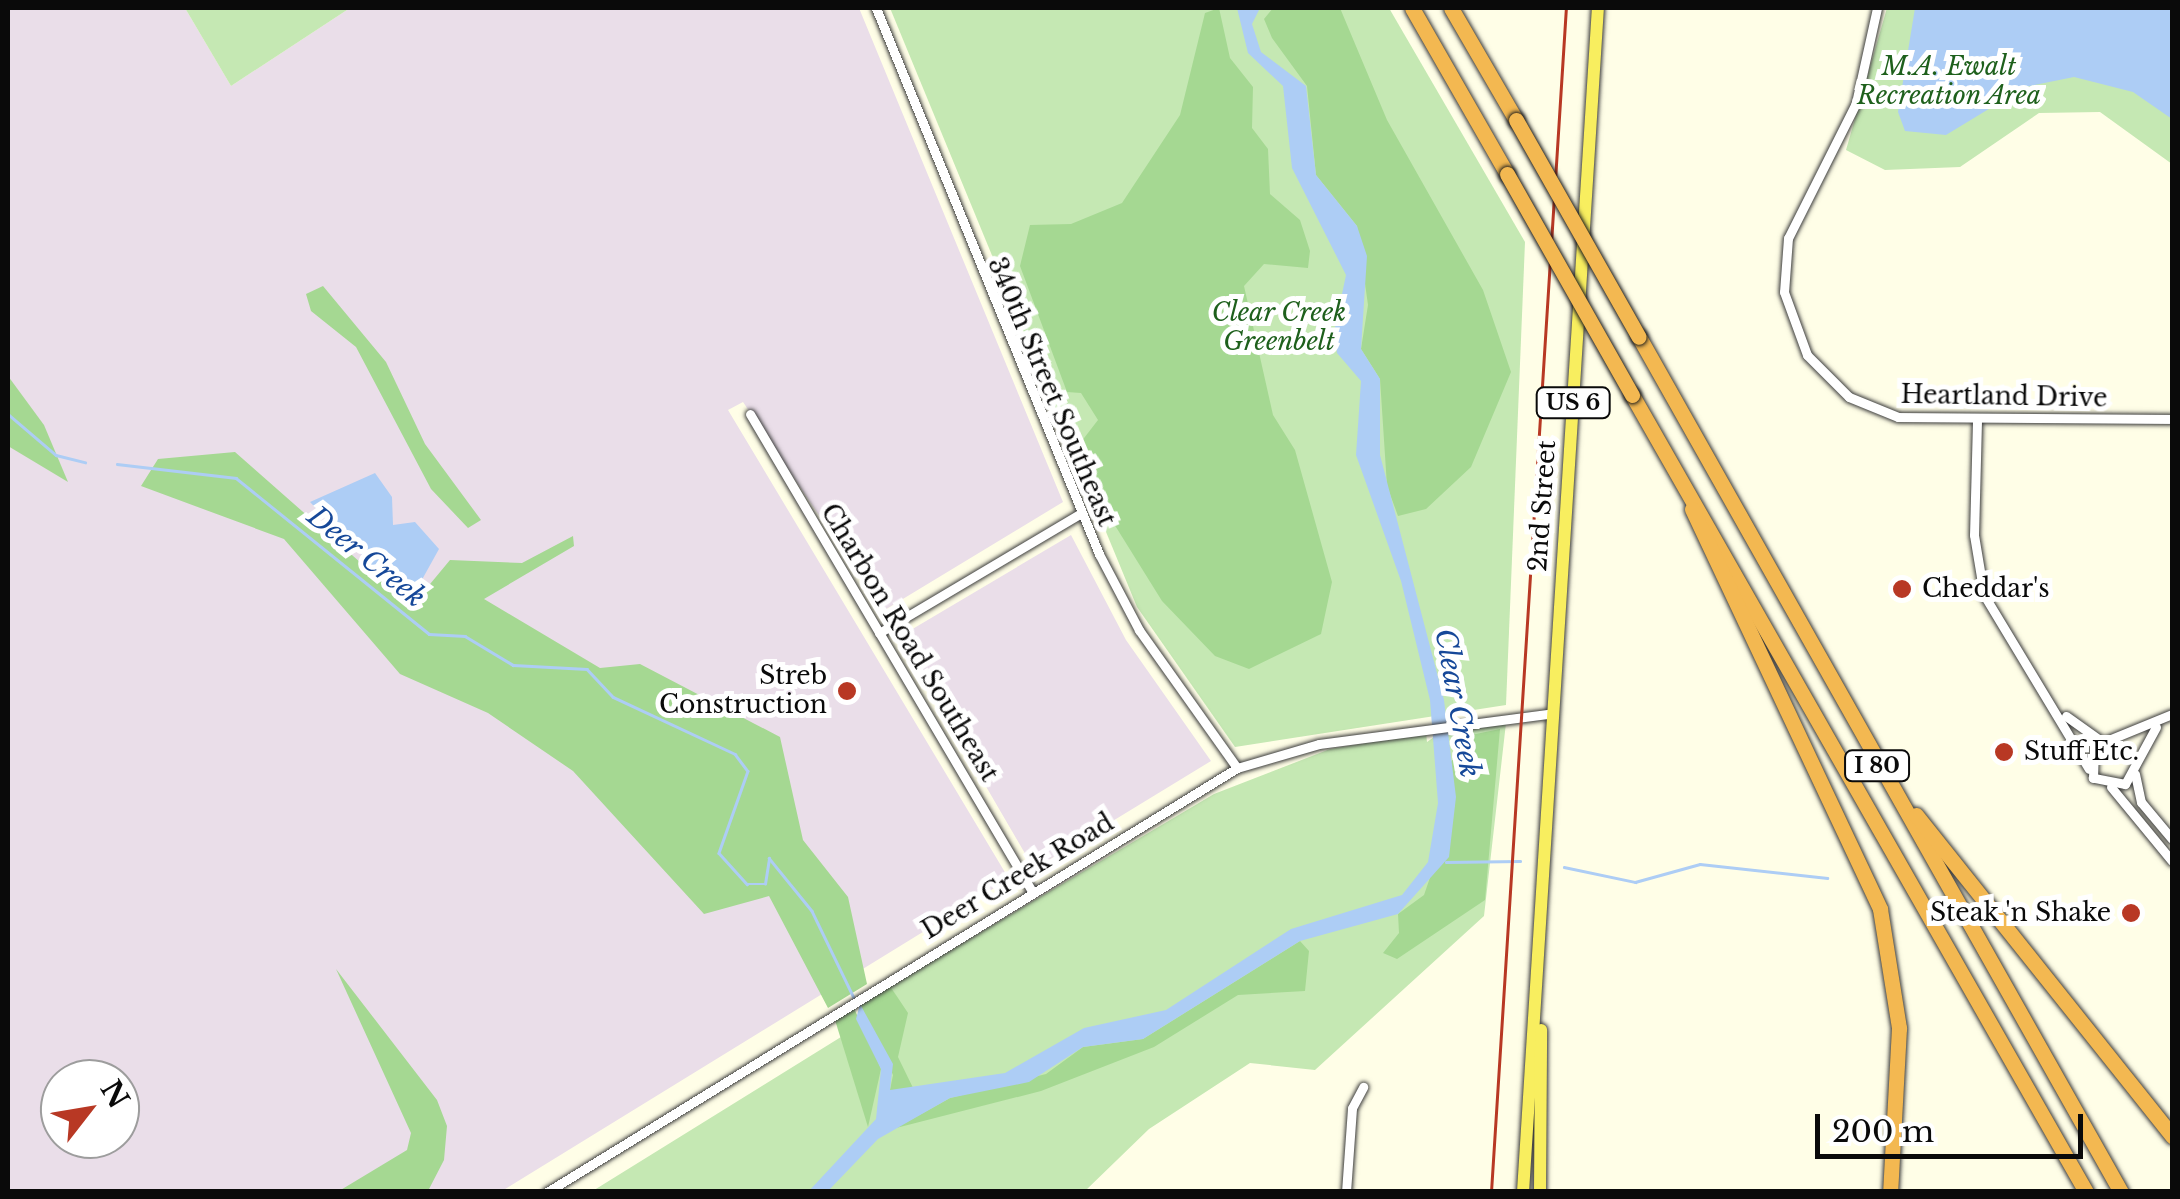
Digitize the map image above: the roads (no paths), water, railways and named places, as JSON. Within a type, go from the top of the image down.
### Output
[{"type":"highway","name":"I 80","points":[[1412,8],[2086,1192]]},
{"type":"highway","name":"I 80","points":[[1451,8],[2121,1192]]},
{"type":"highway","points":[[1684,482],[1700,533],[1804,732],[1880,909],[1898,1028],[1890,1192]]},
{"type":"highway","points":[[1841,702],[1967,889],[2172,1136]]},
{"type":"main road","name":"2nd Street","points":[[1522,1192],[1539,1008],[1598,8]]},
{"type":"main road","name":"2nd Street","points":[[1539,1008],[1540,1192]]},
{"type":"street","name":"340th Street Southeast","points":[[876,8],[1081,512],[1139,630],[1238,768]]},
{"type":"street","name":"Heartland Drive","points":[[1877,8],[1856,103],[1788,238],[1786,308],[1807,355],[1849,397],[1898,416],[1977,421],[2172,419]]},
{"type":"street","name":"Charbon Road Southeast","points":[[750,414],[1033,893]]},
{"type":"street","points":[[1977,421],[1974,535],[1984,595],[2064,714],[2089,769],[2111,788],[2172,861]]},
{"type":"street","points":[[879,632],[1081,512]]},
{"type":"street","name":"Deer Creek Road","points":[[546,1192],[1238,768],[1402,730],[1554,714]]},
{"type":"street","points":[[2064,714],[2101,740],[2156,727]]},
{"type":"street","points":[[2172,714],[2156,727],[2137,757],[2136,773],[2141,802],[2172,839]]},
{"type":"street","points":[[2118,738],[2137,757]]},
{"type":"street","points":[[2089,769],[2101,740]]},
{"type":"street","points":[[2111,788],[2136,773]]},
{"type":"street","points":[[1346,1192],[1352,1108],[1363,1086]]},
{"type":"water","points":[[1237,8],[1260,8],[1252,24],[1261,52],[1306,86],[1316,175],[1357,226],[1367,256],[1361,349],[1380,379],[1380,455],[1444,700],[1456,797],[1449,857],[1398,914],[1300,941],[1143,1039],[1083,1047],[1029,1082],[950,1098],[878,1139],[828,1191],[808,1192],[876,1119],[881,1069],[856,1019],[860,1004],[893,1064],[890,1090],[1005,1073],[1084,1028],[1166,1010],[1291,929],[1402,895],[1428,862],[1438,803],[1430,700],[1401,581],[1356,455],[1361,381],[1337,353],[1334,332],[1346,275],[1292,168],[1283,86],[1248,53]]},
{"type":"water","name":"M.A. Ewalt Recreation Area","points":[[1915,8],[2172,8],[2172,119],[2133,92],[2074,77],[2025,87],[1946,135],[1905,131],[1898,112]]},
{"type":"water","points":[[375,473],[392,497],[393,525],[415,522],[439,549],[414,594],[402,596],[310,502]]},
{"type":"waterway","name":"Deer Creek","points":[[8,414],[56,455],[85,462]]},
{"type":"waterway","name":"Deer Creek","points":[[117,464],[236,478],[429,634],[465,636],[513,665],[587,669],[613,697],[735,754],[748,771],[719,853],[747,884],[765,884],[769,858],[812,911],[855,1000]]},
{"type":"waterway","points":[[1446,862],[1520,861]]},
{"type":"waterway","points":[[1564,867],[1635,882],[1700,864],[1827,878]]},
{"type":"railway","points":[[1491,1192],[1566,8]]},
{"type":"place","name":"Cheddar's","points":[[1902,589]]},
{"type":"place","name":"Streb Construction","points":[[847,691]]},
{"type":"place","name":"Stuff Etc.","points":[[2004,752]]},
{"type":"place","name":"Steak 'n Shake","points":[[2131,913]]},
{"type":"park label","name":"Clear Creek Greenbelt","points":[[1279,328]]},
{"type":"water label","name":"Clear Creek","points":[[1457,703]]}]
